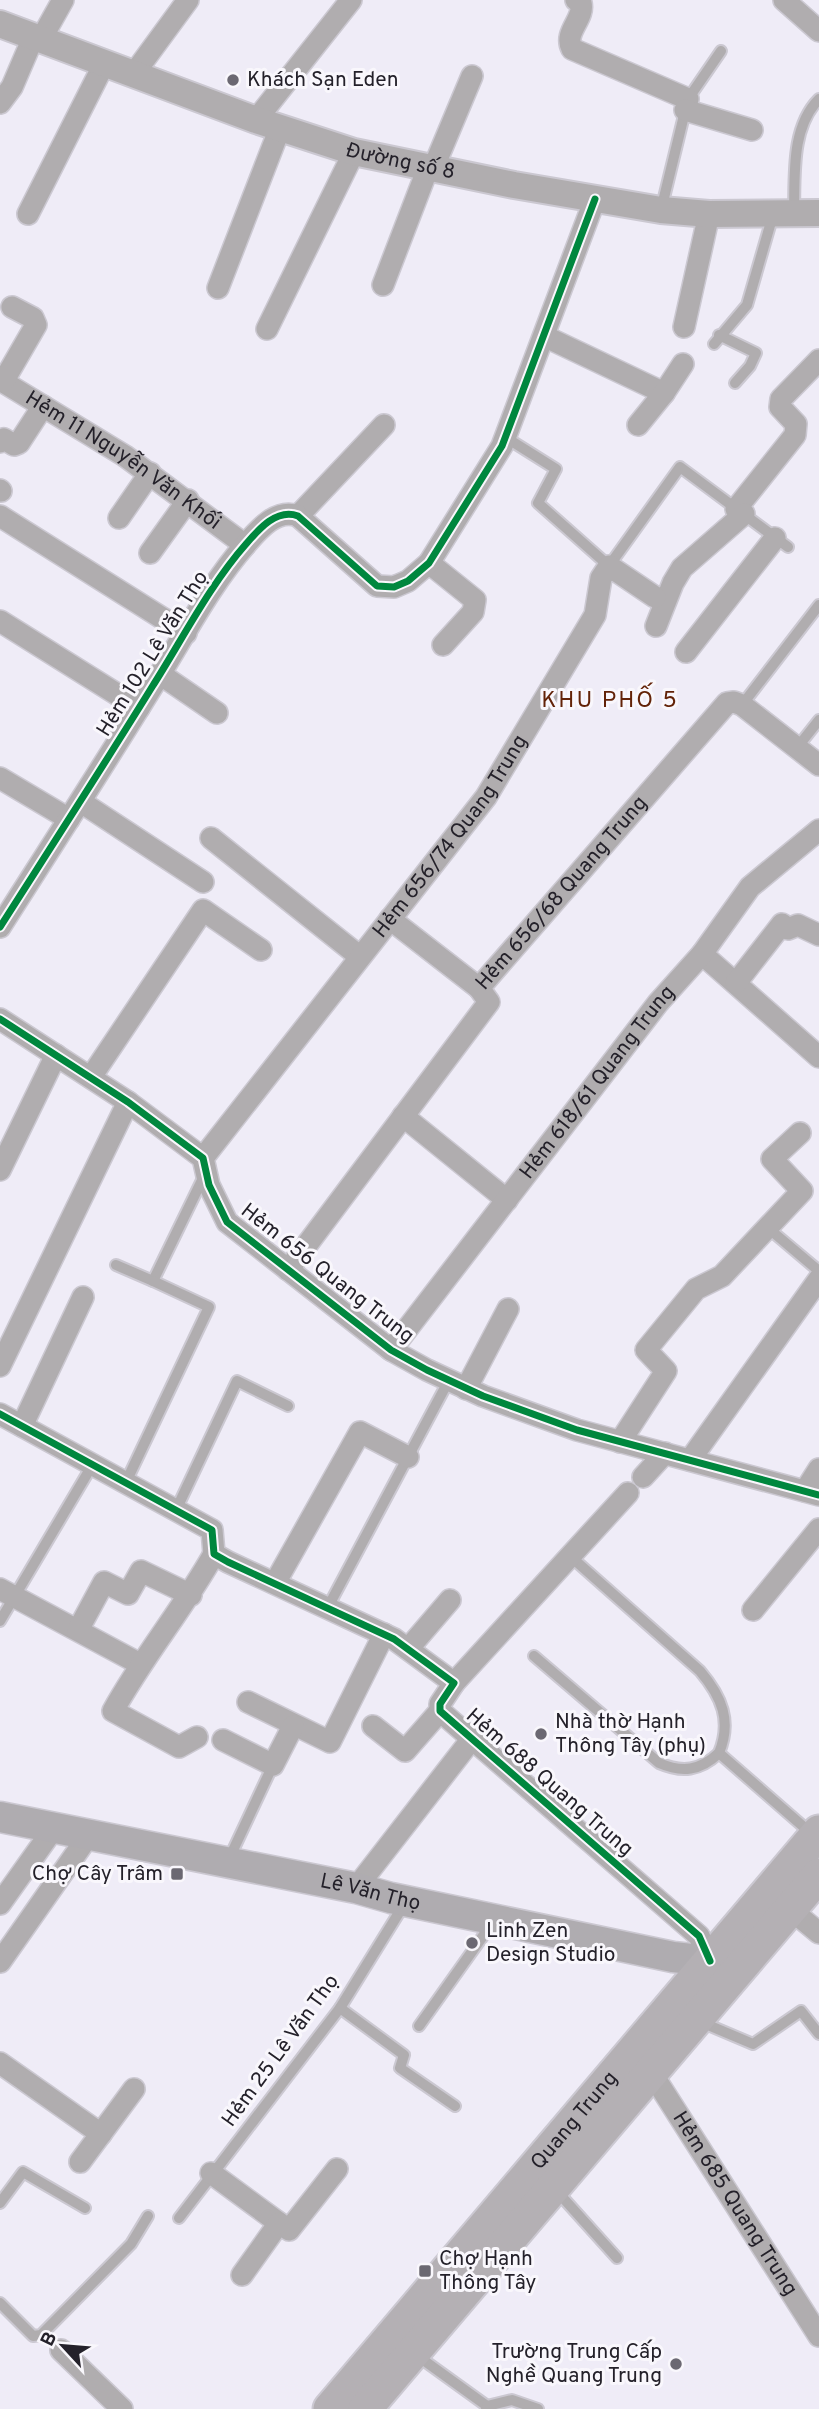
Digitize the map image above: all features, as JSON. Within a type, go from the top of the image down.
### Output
[{"type":"main road","name":"Lê Văn Thọ","points":[[0,1817],[356,1888],[406,1901],[674,1957],[724,1965]]},
{"type":"main road","name":"Quang Trung","points":[[365,2409],[403,2344],[724,1965],[817,1834]]},
{"type":"main road","name":"Quang Trung","points":[[330,2409],[403,2344],[554,2187],[695,2020],[724,1965],[790,1909],[819,1875]]},
{"type":"street","points":[[0,103],[62,0]]},
{"type":"street","points":[[133,75],[188,0]]},
{"type":"street","points":[[218,288],[268,124],[351,0]]},
{"type":"street","points":[[576,0],[581,2],[583,10],[570,36],[572,49],[686,105],[752,130]]},
{"type":"street","points":[[784,0],[819,31]]},
{"type":"street","name":"Đường số 8","points":[[0,24],[268,124],[354,152],[430,169],[662,210],[709,214],[795,214]]},
{"type":"street","points":[[28,214],[104,64]]},
{"type":"street","points":[[383,285],[430,169],[472,76]]},
{"type":"street","points":[[267,328],[354,152]]},
{"type":"street","points":[[384,425],[298,516],[377,586],[394,587],[408,581],[429,563],[505,437],[594,199]]},
{"type":"street","points":[[684,327],[709,214]]},
{"type":"street","points":[[2,381],[36,325],[33,318],[12,307]]},
{"type":"street","points":[[544,336],[664,393]]},
{"type":"street","points":[[656,626],[682,568],[740,511],[794,435],[796,424],[780,407],[781,399],[819,360]]},
{"type":"street","points":[[638,425],[683,364]]},
{"type":"street","name":"Hẻm 11 Nguyễn Văn Khối","points":[[2,381],[150,473],[245,545]]},
{"type":"street","points":[[0,442],[4,439],[14,444],[19,443],[43,406]]},
{"type":"street","points":[[119,517],[150,473]]},
{"type":"street","points":[[150,553],[188,500]]},
{"type":"street","name":"Hẻm 102 Lê Văn Thọ","points":[[0,927],[186,633],[245,545],[276,517],[290,513],[298,516]]},
{"type":"street","points":[[1,516],[186,633]]},
{"type":"street","points":[[686,652],[781,542]]},
{"type":"street","points":[[429,563],[475,600],[473,612],[443,645]]},
{"type":"street","points":[[610,566],[655,597]]},
{"type":"street","name":"Hẻm 656/74 Quang Trung","points":[[205,1165],[359,956],[486,797],[595,615],[601,578],[610,566]]},
{"type":"street","points":[[0,621],[139,708]]},
{"type":"street","points":[[160,674],[217,713]]},
{"type":"street","name":"Hẻm 656/68 Quang Trung","points":[[288,1270],[489,1002],[479,988],[727,703],[742,705]]},
{"type":"street","points":[[742,705],[819,765]]},
{"type":"street","points":[[0,778],[75,811],[203,882]]},
{"type":"street","name":"Hẻm 618/61 Quang Trung","points":[[391,1350],[659,1003],[702,954],[750,887],[819,830]]},
{"type":"street","name":"Hẻm 656/74 Quang Trung","points":[[211,838],[359,956]]},
{"type":"street","points":[[91,1077],[203,910],[261,950]]},
{"type":"street","points":[[390,919],[479,988]]},
{"type":"street","points":[[736,983],[782,924],[788,929],[798,925],[819,935]]},
{"type":"street","points":[[702,954],[819,1057]]},
{"type":"street","points":[[0,1019],[128,1102],[205,1165]]},
{"type":"street","points":[[0,1170],[56,1055]]},
{"type":"street","points":[[0,1366],[128,1102]]},
{"type":"street","points":[[403,1116],[506,1200]]},
{"type":"street","points":[[620,1442],[666,1371],[646,1350],[696,1289],[722,1276],[802,1191],[772,1159],[800,1133]]},
{"type":"street","name":"Hẻm 656 Quang Trung","points":[[205,1165],[209,1185],[227,1222],[391,1350],[458,1384],[577,1430],[812,1493]]},
{"type":"street","points":[[690,1460],[819,1279]]},
{"type":"street","points":[[22,1426],[83,1297]]},
{"type":"street","points":[[458,1384],[508,1309]]},
{"type":"street","points":[[0,1414],[212,1530],[214,1553],[191,1595],[139,1664],[113,1711],[179,1747],[197,1737]]},
{"type":"street","points":[[275,1583],[360,1432],[408,1457]]},
{"type":"street","points":[[643,1477],[665,1453]]},
{"type":"street","points":[[812,1493],[819,1469]]},
{"type":"street","points":[[454,1683],[628,1493]]},
{"type":"street","points":[[753,1609],[819,1530]]},
{"type":"street","name":"Hẻm 688 Quang Trung","points":[[214,1553],[384,1634],[454,1683],[440,1704],[440,1711],[699,1936],[724,1965]]},
{"type":"street","points":[[78,1630],[104,1582],[128,1594],[141,1571],[191,1595]]},
{"type":"street","points":[[8,1592],[139,1664]]},
{"type":"street","points":[[408,1649],[450,1600]]},
{"type":"street","points":[[248,1702],[330,1742],[384,1634]]},
{"type":"street","points":[[373,1726],[405,1751],[440,1711]]},
{"type":"street","points":[[223,1741],[273,1765],[293,1726]]},
{"type":"street","points":[[356,1888],[471,1740]]},
{"type":"street","points":[[0,1903],[54,1828]]},
{"type":"street","points":[[0,1962],[89,1835]]},
{"type":"street","points":[[790,1909],[819,1933]]},
{"type":"street","points":[[0,2063],[101,2134]]},
{"type":"street","name":"Hẻm 685 Quang Trung","points":[[651,2072],[819,2336]]},
{"type":"street","points":[[80,2162],[134,2090]]},
{"type":"street","points":[[211,2173],[289,2230],[337,2169]]},
{"type":"street","points":[[242,2275],[279,2222]]},
{"type":"street","points":[[61,2350],[122,2409]]},
{"type":"lane","points":[[662,210],[686,105],[721,51]]},
{"type":"lane","points":[[734,383],[750,366],[756,353],[716,340],[747,305],[795,214],[795,166],[802,127],[808,110],[819,99]]},
{"type":"lane","points":[[505,437],[556,469],[538,503],[610,566]]},
{"type":"lane","name":"Hẻm 656/74 Quang Trung","points":[[610,566],[680,467],[781,542]]},
{"type":"lane","name":"Hẻm 656/68 Quang Trung","points":[[742,705],[819,605]]},
{"type":"lane","points":[[796,748],[819,720]]},
{"type":"lane","points":[[152,1281],[205,1165]]},
{"type":"lane","points":[[768,1228],[819,1270]]},
{"type":"lane","points":[[116,1265],[209,1307],[126,1482]]},
{"type":"lane","points":[[176,1510],[237,1381],[288,1406]]},
{"type":"lane","points":[[328,1607],[408,1457],[458,1384]]},
{"type":"lane","points":[[0,1621],[8,1592],[93,1464]]},
{"type":"lane","points":[[628,1493],[643,1477]]},
{"type":"lane","points":[[534,1656],[659,1763],[671,1768],[694,1769],[708,1763],[719,1753],[726,1726],[725,1712],[712,1684],[570,1556]]},
{"type":"lane","points":[[719,1753],[817,1834]]},
{"type":"lane","points":[[226,1863],[273,1765]]},
{"type":"lane","name":"Hẻm 25 Lê Văn Thọ","points":[[180,2218],[211,2173],[239,2141],[340,2007],[406,1901]]},
{"type":"lane","points":[[419,2026],[494,1919]]},
{"type":"lane","points":[[340,2007],[404,2055],[400,2068],[455,2106]]},
{"type":"lane","points":[[695,2020],[752,2044],[801,2011],[819,2034]]},
{"type":"lane","points":[[0,2203],[23,2172],[85,2208]]},
{"type":"lane","points":[[554,2187],[617,2258]]},
{"type":"lane","points":[[0,2303],[24,2330],[33,2336],[41,2335],[131,2244],[148,2216]]},
{"type":"lane","points":[[403,2344],[486,2408],[512,2400],[538,2409]]},
{"type":"cycle path","points":[[0,927],[208,595],[233,560],[263,526],[276,517],[290,514],[298,516],[377,586],[394,587],[408,581],[429,563],[502,446],[595,199]]},
{"type":"cycle path","points":[[0,1019],[128,1102],[203,1158],[209,1185],[227,1222],[391,1350],[483,1396],[577,1430],[819,1495]]},
{"type":"cycle path","points":[[0,1414],[212,1530],[214,1554],[394,1639],[454,1683],[440,1704],[440,1711],[699,1936],[710,1961]]},
{"type":"place","name":"Khách Sạn Eden","points":[[233,80]]},
{"type":"place","name":"Nhà thờ Hạnh Thông Tây (phụ)","points":[[541,1734]]},
{"type":"place","name":"Chợ Cây Trâm","points":[[177,1874]]},
{"type":"place","name":"Linh Zen Design Studio","points":[[472,1943]]},
{"type":"place","name":"Chợ Hạnh Thông Tây","points":[[425,2271]]},
{"type":"place","name":"Trường Trung Cấp Nghề Quang Trung","points":[[676,2364]]},
{"type":"district","name":"KHU PHỐ 5","points":[[610,701]]}]
